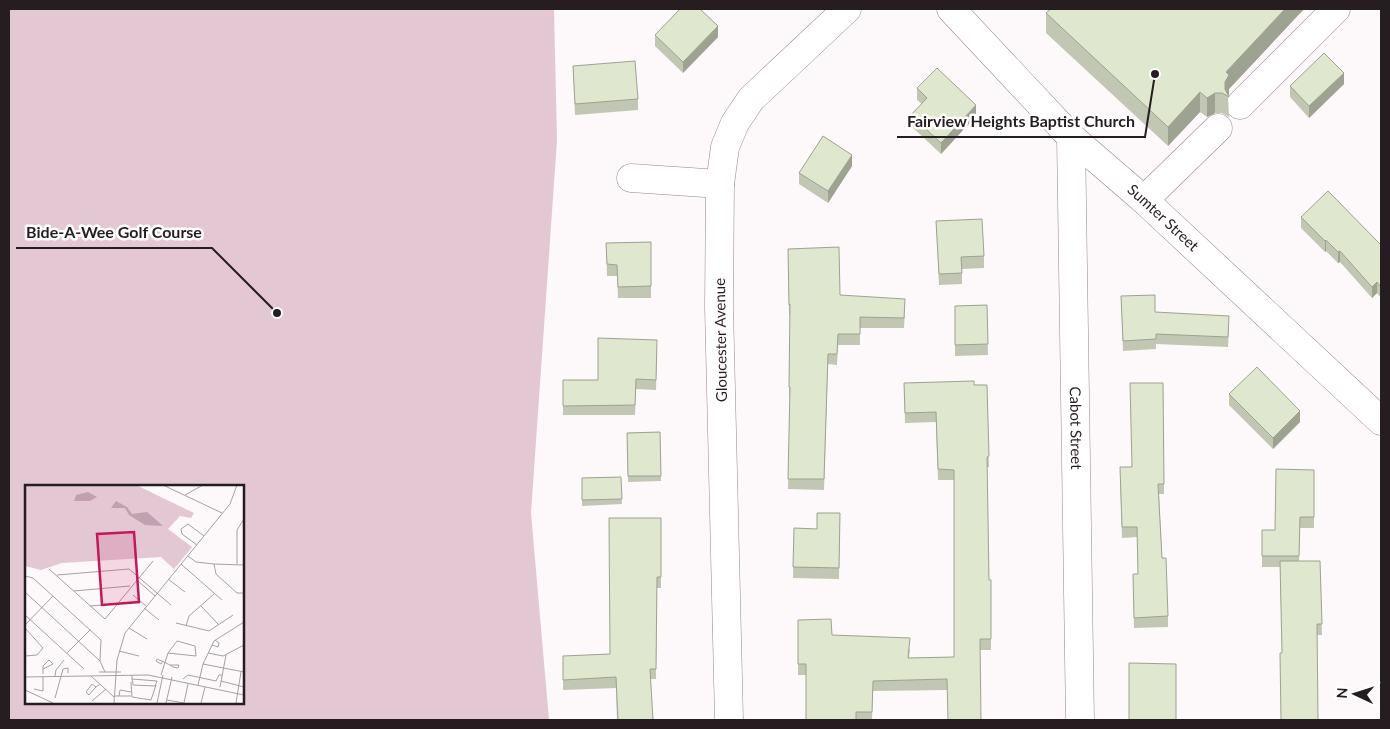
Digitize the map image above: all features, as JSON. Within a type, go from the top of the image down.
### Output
[{"type":"street","name":"Gloucester Avenue","points":[[729,720],[720,307],[720,184],[725,147],[735,124],[751,99],[847,9]]},
{"type":"street","points":[[1240,105],[1336,9]]},
{"type":"street","name":"Sumter Street","points":[[957,11],[1071,137],[1144,200],[1381,421]]},
{"type":"street","points":[[1144,200],[1218,128]]},
{"type":"street","name":"Cabot Street","points":[[1071,137],[1080,720]]},
{"type":"street","points":[[631,178],[720,184]]},
{"type":"shaded area","points":[[9,9],[554,9],[557,140],[531,513],[549,720],[9,720]]},
{"type":"building","points":[[680,9],[700,9],[718,26],[683,62],[655,35]]},
{"type":"building","points":[[1051,9],[1285,9],[1226,72],[1229,75],[1225,82],[1225,89],[1229,97],[1222,93],[1215,93],[1207,98],[1200,92],[1168,127],[1046,13]]},
{"type":"building","points":[[1324,53],[1344,73],[1309,106],[1290,86]]},
{"type":"building","points":[[635,61],[638,99],[575,104],[573,66]]},
{"type":"building","points":[[937,68],[976,105],[941,143],[911,115],[927,98],[917,88]]},
{"type":"building","points":[[823,136],[852,155],[828,191],[799,173]]},
{"type":"building","points":[[1328,191],[1381,245],[1381,287],[1377,282],[1372,287],[1340,251],[1338,252],[1325,241],[1301,217]]},
{"type":"building","points":[[982,219],[984,256],[961,257],[962,273],[939,274],[936,221]]},
{"type":"building","points":[[651,242],[651,286],[618,287],[617,265],[607,264],[606,243]]},
{"type":"building","points":[[839,247],[840,295],[905,299],[904,318],[860,317],[860,334],[838,334],[837,354],[828,354],[824,479],[788,479],[790,304],[788,249]]},
{"type":"building","points":[[1155,295],[1155,312],[1229,316],[1228,337],[1156,334],[1156,339],[1123,341],[1121,296]]},
{"type":"building","points":[[987,305],[988,344],[955,345],[955,306]]},
{"type":"building","points":[[598,338],[657,340],[656,380],[636,379],[635,405],[563,406],[563,380],[598,380]]},
{"type":"building","points":[[1257,367],[1300,411],[1273,438],[1229,394]]},
{"type":"building","points":[[974,381],[974,385],[987,385],[989,456],[987,457],[991,639],[980,639],[981,720],[948,720],[947,679],[873,681],[872,712],[856,712],[856,720],[806,720],[806,664],[798,664],[798,620],[831,619],[832,635],[910,638],[908,658],[954,657],[954,470],[938,469],[936,412],[905,413],[904,383]]},
{"type":"building","points":[[1130,383],[1163,383],[1164,484],[1158,484],[1162,558],[1166,558],[1168,616],[1134,618],[1133,574],[1138,574],[1137,527],[1122,527],[1120,467],[1132,467]]},
{"type":"building","points":[[660,432],[661,476],[628,476],[627,433]]},
{"type":"building","points":[[1276,469],[1314,470],[1314,517],[1300,517],[1299,556],[1262,556],[1262,530],[1275,530]]},
{"type":"building","points":[[621,477],[622,499],[582,500],[582,478]]},
{"type":"building","points":[[817,513],[840,513],[839,568],[793,567],[794,528],[817,529]]},
{"type":"building","points":[[609,518],[661,518],[661,577],[657,577],[656,669],[650,669],[653,720],[618,720],[616,677],[563,680],[563,656],[610,654]]},
{"type":"building","points":[[1280,561],[1320,561],[1322,624],[1317,624],[1318,720],[1281,720]]},
{"type":"building","points":[[1129,663],[1176,664],[1176,720],[1129,720]]},
{"type":"place","name":"Fairview Heights Baptist Church","points":[[1155,74]]},
{"type":"place","name":"Bide-A-Wee Golf Course","points":[[277,313]]}]
